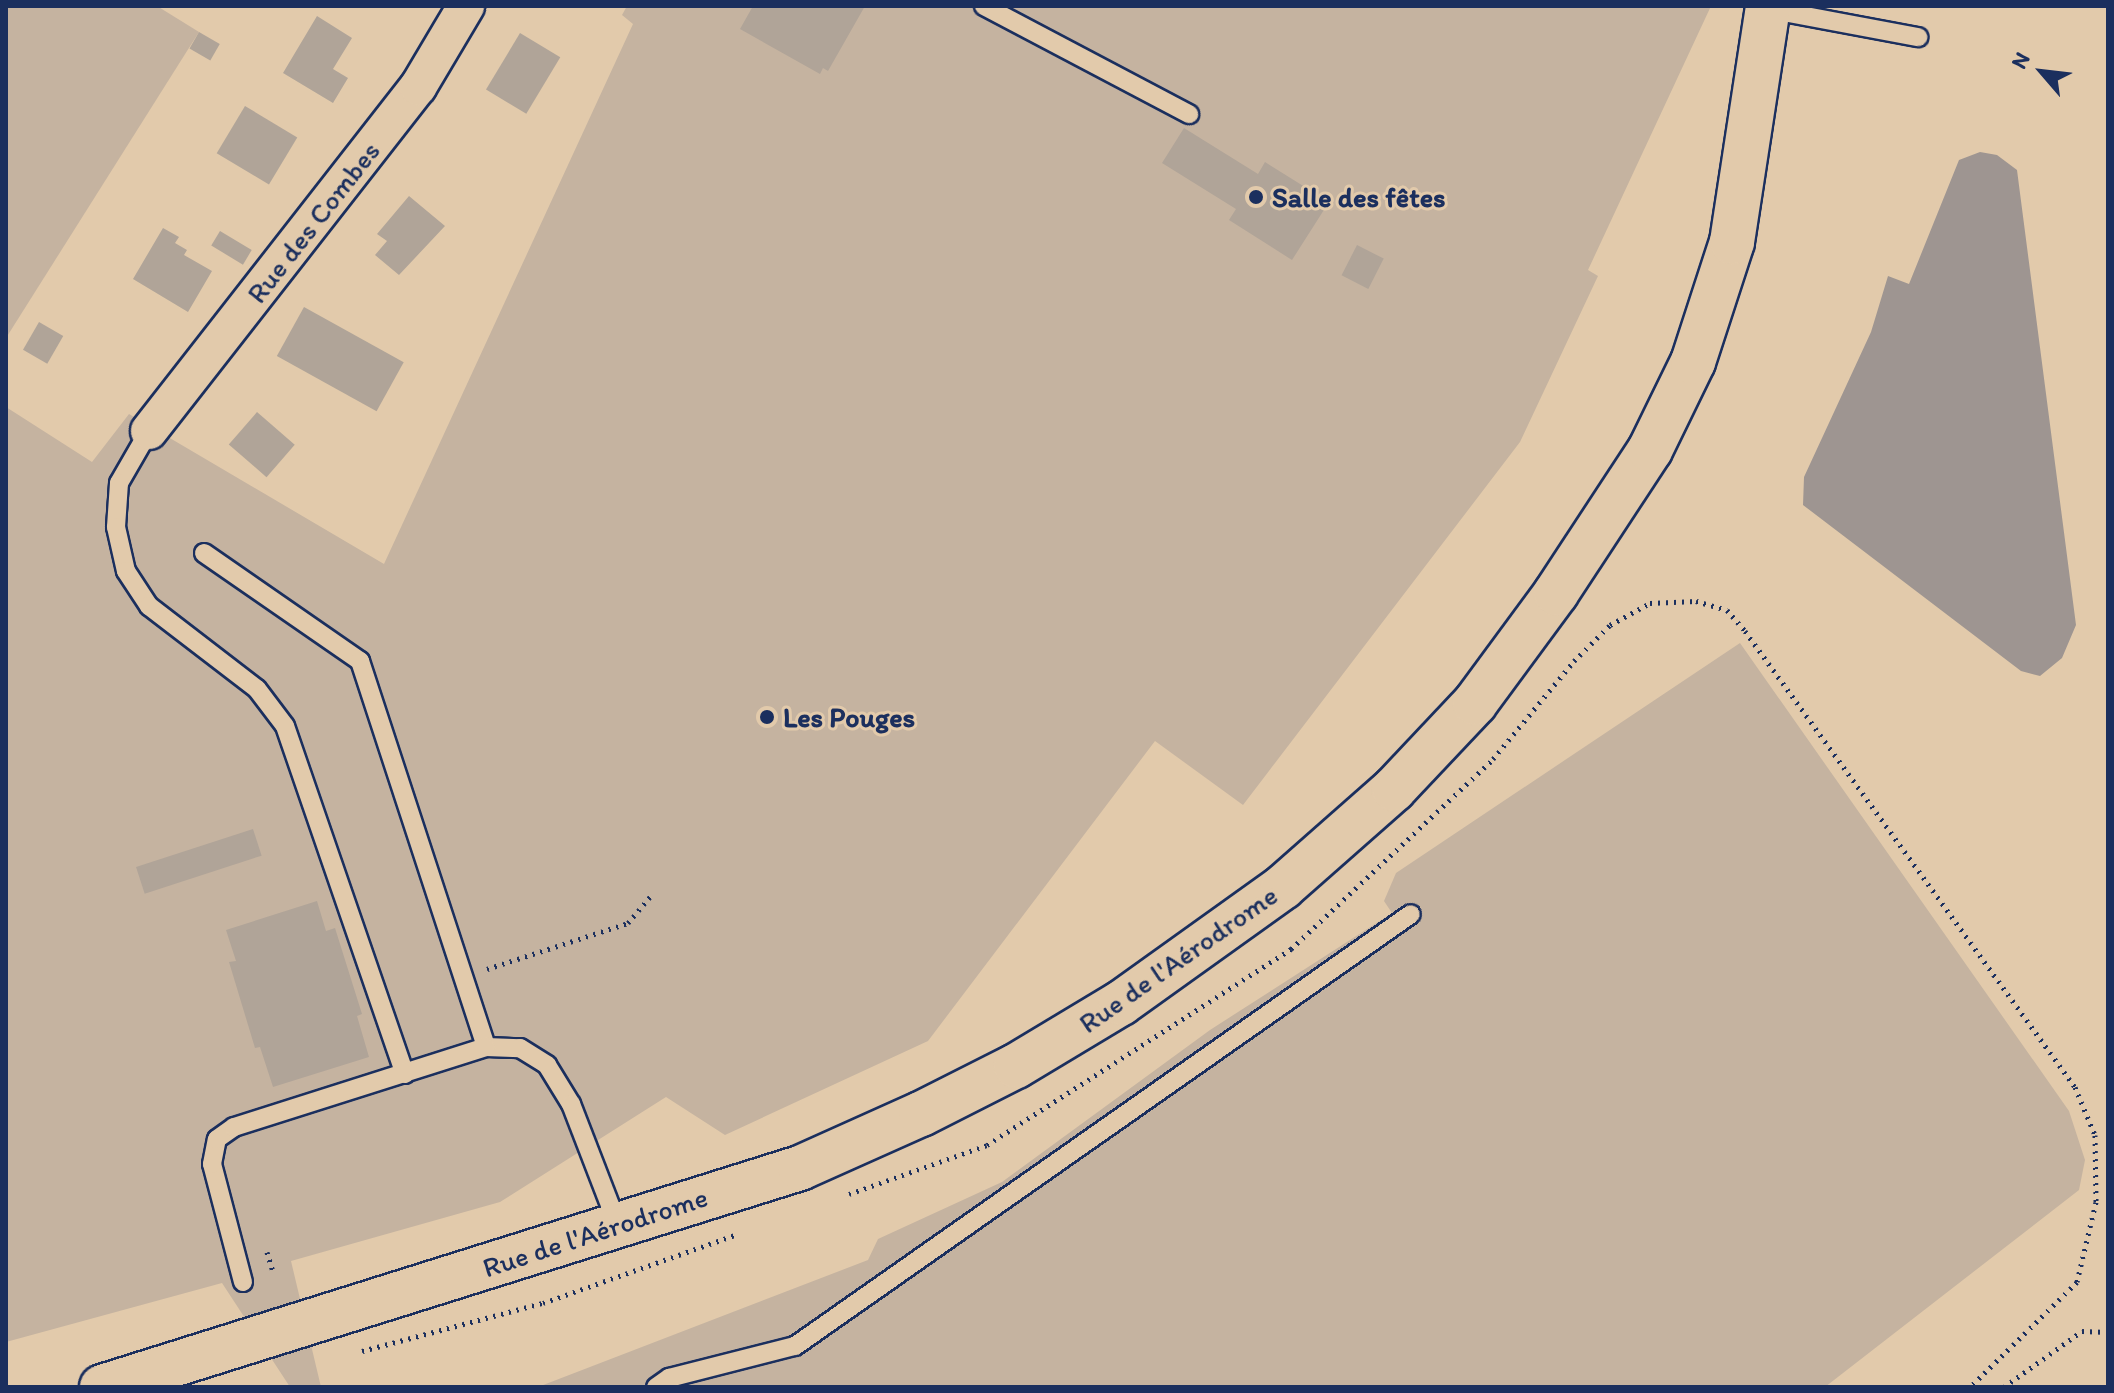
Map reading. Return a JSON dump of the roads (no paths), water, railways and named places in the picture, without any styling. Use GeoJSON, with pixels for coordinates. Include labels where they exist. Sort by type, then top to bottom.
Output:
{"type":"FeatureCollection","features":[{"type":"Feature","properties":{"kind":"street","name":"Rue des Combes"},"geometry":{"type":"LineString","coordinates":[[149,431],[418,87],[466,6]]}},
{"type":"Feature","properties":{"kind":"street","name":"Rue de l'Aérodrome"},"geometry":{"type":"LineString","coordinates":[[102,1387],[800,1168],[921,1114],[1042,1051],[1121,1003],[1283,887],[1394,789],[1475,703],[1556,593],[1650,450],[1693,362],[1732,242],[1768,8]]}},
{"type":"Feature","properties":{"kind":"lane"},"geometry":{"type":"LineString","coordinates":[[984,6],[1189,114]]}},
{"type":"Feature","properties":{"kind":"lane"},"geometry":{"type":"LineString","coordinates":[[1768,8],[1918,37]]}},
{"type":"Feature","properties":{"kind":"lane"},"geometry":{"type":"LineString","coordinates":[[149,431],[119,483],[116,527],[126,571],[149,606],[257,689],[285,726],[405,1074]]}},
{"type":"Feature","properties":{"kind":"lane"},"geometry":{"type":"LineString","coordinates":[[204,553],[360,661],[486,1047]]}},
{"type":"Feature","properties":{"kind":"lane"},"geometry":{"type":"LineString","coordinates":[[656,1387],[669,1378],[795,1346],[1411,914]]}},
{"type":"Feature","properties":{"kind":"lane"},"geometry":{"type":"LineString","coordinates":[[243,1282],[212,1164],[217,1139],[234,1127],[486,1047],[520,1048],[547,1065],[571,1104],[618,1226]]}},
{"type":"Feature","properties":{"kind":"place","name":"Salle des fêtes"},"geometry":{"type":"Point","coordinates":[1256,197]}},
{"type":"Feature","properties":{"kind":"place","name":"Les Pouges"},"geometry":{"type":"Point","coordinates":[767,717]}}]}
